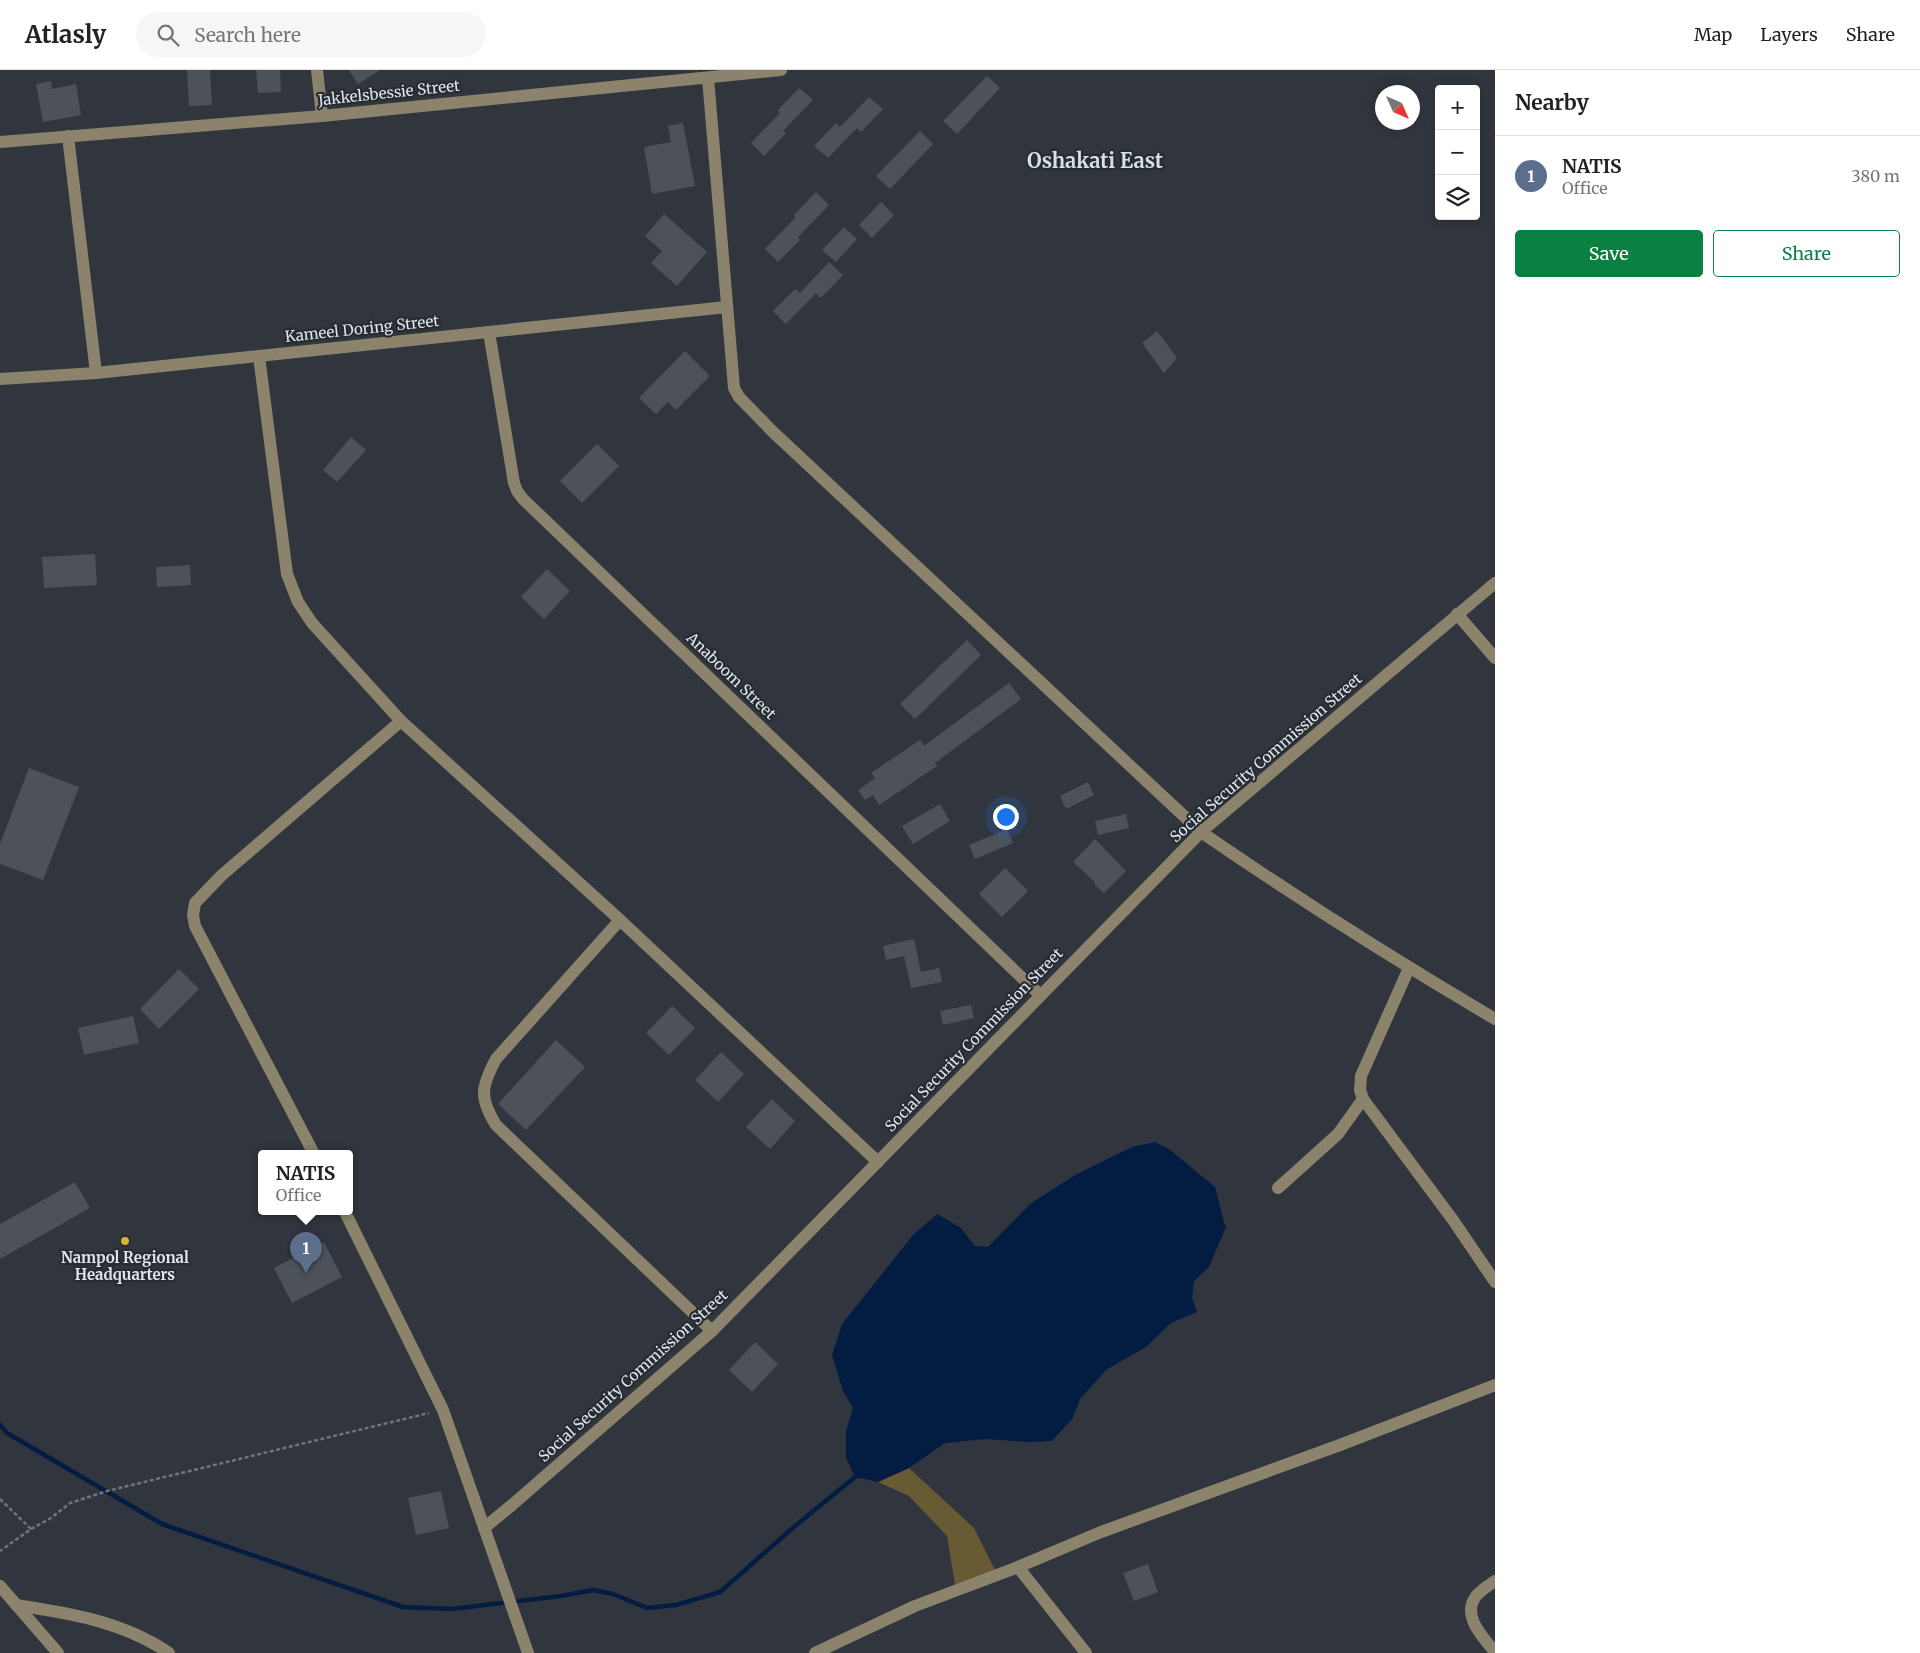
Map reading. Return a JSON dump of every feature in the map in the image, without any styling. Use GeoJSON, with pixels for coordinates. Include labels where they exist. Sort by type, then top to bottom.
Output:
{"type":"FeatureCollection","features":[{"type":"Feature","properties":{"kind":"street"},"geometry":{"type":"LineString","coordinates":[[317,70],[322,116]]}},
{"type":"Feature","properties":{"kind":"street","name":"Jakkelsbessie Street"},"geometry":{"type":"LineString","coordinates":[[0,142],[322,116],[781,70]]}},
{"type":"Feature","properties":{"kind":"street"},"geometry":{"type":"LineString","coordinates":[[708,78],[734,388],[739,397],[772,431],[1201,832],[1247,864],[1409,968],[1495,1019]]}},
{"type":"Feature","properties":{"kind":"street"},"geometry":{"type":"LineString","coordinates":[[68,136],[96,373]]}},
{"type":"Feature","properties":{"kind":"street","name":"Kameel Doring Street"},"geometry":{"type":"LineString","coordinates":[[0,379],[96,373],[727,307]]}},
{"type":"Feature","properties":{"kind":"street","name":"Anaboom Street"},"geometry":{"type":"LineString","coordinates":[[489,332],[514,483],[523,499],[1040,995]]}},
{"type":"Feature","properties":{"kind":"street"},"geometry":{"type":"LineString","coordinates":[[259,356],[287,574],[298,602],[312,623],[401,721],[620,920],[878,1162]]}},
{"type":"Feature","properties":{"kind":"street","name":"Social Security Commission Street"},"geometry":{"type":"LineString","coordinates":[[484,1528],[712,1331],[1201,832],[1495,583]]}},
{"type":"Feature","properties":{"kind":"street"},"geometry":{"type":"LineString","coordinates":[[1457,614],[1495,658]]}},
{"type":"Feature","properties":{"kind":"street"},"geometry":{"type":"LineString","coordinates":[[312,1150],[195,926],[193,915],[195,903],[242,857],[401,721]]}},
{"type":"Feature","properties":{"kind":"street"},"geometry":{"type":"LineString","coordinates":[[620,920],[496,1059],[485,1080],[484,1096],[487,1111],[496,1125],[712,1331]]}},
{"type":"Feature","properties":{"kind":"street"},"geometry":{"type":"LineString","coordinates":[[1409,968],[1361,1076],[1360,1090],[1363,1100],[1453,1220],[1495,1282]]}},
{"type":"Feature","properties":{"kind":"street"},"geometry":{"type":"LineString","coordinates":[[1278,1188],[1338,1134],[1363,1100]]}},
{"type":"Feature","properties":{"kind":"street"},"geometry":{"type":"LineString","coordinates":[[346,1215],[443,1410],[528,1653]]}},
{"type":"Feature","properties":{"kind":"street"},"geometry":{"type":"LineString","coordinates":[[815,1653],[914,1606],[1018,1567],[1101,1532],[1340,1445],[1495,1385]]}},
{"type":"Feature","properties":{"kind":"street"},"geometry":{"type":"LineString","coordinates":[[1018,1567],[1086,1653]]}},
{"type":"Feature","properties":{"kind":"street"},"geometry":{"type":"LineString","coordinates":[[1495,1580],[1476,1596],[1471,1609],[1475,1627],[1495,1652]]}},
{"type":"Feature","properties":{"kind":"street"},"geometry":{"type":"LineString","coordinates":[[0,1586],[58,1653]]}},
{"type":"Feature","properties":{"kind":"street"},"geometry":{"type":"LineString","coordinates":[[16,1605],[90,1618],[145,1638],[169,1653]]}},
{"type":"Feature","properties":{"kind":"path"},"geometry":{"type":"LineString","coordinates":[[0,1551],[31,1529],[51,1518],[70,1503],[107,1491],[443,1410]]}},
{"type":"Feature","properties":{"kind":"path"},"geometry":{"type":"LineString","coordinates":[[0,1499],[31,1529]]}},
{"type":"Feature","properties":{"kind":"shaded area"},"geometry":{"type":"Polygon","coordinates":[[[909,1468],[974,1528],[997,1574],[956,1590],[947,1536],[909,1496],[878,1482],[909,1468]]]}},
{"type":"Feature","properties":{"kind":"water"},"geometry":{"type":"Polygon","coordinates":[[[1155,1142],[1169,1149],[1215,1187],[1226,1227],[1209,1267],[1194,1281],[1192,1298],[1197,1312],[1171,1323],[1146,1347],[1106,1370],[1080,1399],[1073,1418],[1052,1441],[1028,1442],[986,1439],[945,1443],[909,1468],[878,1482],[855,1477],[846,1458],[846,1431],[853,1408],[843,1391],[832,1355],[842,1324],[913,1235],[937,1214],[961,1228],[975,1246],[988,1247],[1030,1204],[1075,1175],[1132,1147],[1155,1142]]]}},
{"type":"Feature","properties":{"kind":"building"},"geometry":{"type":"Polygon","coordinates":[[[187,70],[210,70],[212,105],[189,106],[187,70]]]}},
{"type":"Feature","properties":{"kind":"building"},"geometry":{"type":"Polygon","coordinates":[[[256,70],[280,70],[281,92],[258,93],[256,70]]]}},
{"type":"Feature","properties":{"kind":"building"},"geometry":{"type":"Polygon","coordinates":[[[349,70],[380,70],[358,84],[349,70]]]}},
{"type":"Feature","properties":{"kind":"building"},"geometry":{"type":"Polygon","coordinates":[[[987,76],[1000,88],[957,134],[943,121],[987,76]]]}},
{"type":"Feature","properties":{"kind":"building"},"geometry":{"type":"Polygon","coordinates":[[[51,81],[52,89],[76,84],[81,115],[43,122],[36,84],[51,81]]]}},
{"type":"Feature","properties":{"kind":"building"},"geometry":{"type":"Polygon","coordinates":[[[799,88],[813,100],[783,131],[786,133],[764,156],[751,143],[780,113],[778,110],[799,88]]]}},
{"type":"Feature","properties":{"kind":"building"},"geometry":{"type":"Polygon","coordinates":[[[869,97],[883,109],[861,132],[857,128],[828,158],[814,146],[836,123],[840,127],[869,97]]]}},
{"type":"Feature","properties":{"kind":"building"},"geometry":{"type":"Polygon","coordinates":[[[683,123],[695,186],[652,194],[644,147],[671,142],[668,126],[683,123]]]}},
{"type":"Feature","properties":{"kind":"building"},"geometry":{"type":"Polygon","coordinates":[[[920,131],[933,144],[890,189],[876,176],[920,131]]]}},
{"type":"Feature","properties":{"kind":"building"},"geometry":{"type":"Polygon","coordinates":[[[816,192],[829,205],[798,237],[800,240],[778,262],[765,249],[796,217],[794,215],[816,192]]]}},
{"type":"Feature","properties":{"kind":"building"},"geometry":{"type":"Polygon","coordinates":[[[881,202],[894,215],[872,238],[859,225],[881,202]]]}},
{"type":"Feature","properties":{"kind":"building"},"geometry":{"type":"Polygon","coordinates":[[[664,214],[707,252],[677,286],[651,263],[662,251],[645,236],[664,214]]]}},
{"type":"Feature","properties":{"kind":"building"},"geometry":{"type":"Polygon","coordinates":[[[844,227],[857,239],[836,262],[822,250],[844,227]]]}},
{"type":"Feature","properties":{"kind":"building"},"geometry":{"type":"Polygon","coordinates":[[[829,262],[843,275],[821,298],[816,293],[786,324],[773,311],[795,289],[800,293],[829,262]]]}},
{"type":"Feature","properties":{"kind":"building"},"geometry":{"type":"Polygon","coordinates":[[[1157,331],[1177,358],[1164,373],[1142,343],[1157,331]]]}},
{"type":"Feature","properties":{"kind":"building"},"geometry":{"type":"Polygon","coordinates":[[[685,351],[710,376],[676,410],[668,402],[656,414],[639,398],[685,351]]]}},
{"type":"Feature","properties":{"kind":"building"},"geometry":{"type":"Polygon","coordinates":[[[351,437],[366,450],[337,482],[323,470],[351,437]]]}},
{"type":"Feature","properties":{"kind":"building"},"geometry":{"type":"Polygon","coordinates":[[[597,444],[619,466],[582,503],[560,481],[597,444]]]}},
{"type":"Feature","properties":{"kind":"building"},"geometry":{"type":"Polygon","coordinates":[[[95,554],[97,585],[44,588],[42,557],[95,554]]]}},
{"type":"Feature","properties":{"kind":"building"},"geometry":{"type":"Polygon","coordinates":[[[190,565],[191,585],[157,587],[156,567],[190,565]]]}},
{"type":"Feature","properties":{"kind":"building"},"geometry":{"type":"Polygon","coordinates":[[[547,569],[570,591],[544,619],[521,597],[547,569]]]}},
{"type":"Feature","properties":{"kind":"building"},"geometry":{"type":"Polygon","coordinates":[[[967,640],[981,655],[915,719],[900,704],[967,640]]]}},
{"type":"Feature","properties":{"kind":"building"},"geometry":{"type":"Polygon","coordinates":[[[1009,683],[1021,699],[935,763],[937,766],[879,805],[873,795],[865,800],[858,790],[875,778],[871,773],[920,740],[924,746],[1009,683]]]}},
{"type":"Feature","properties":{"kind":"building"},"geometry":{"type":"Polygon","coordinates":[[[29,768],[79,787],[43,880],[0,864],[0,844],[29,768]]]}},
{"type":"Feature","properties":{"kind":"building"},"geometry":{"type":"Polygon","coordinates":[[[1088,782],[1094,795],[1066,809],[1060,796],[1088,782]]]}},
{"type":"Feature","properties":{"kind":"building"},"geometry":{"type":"Polygon","coordinates":[[[940,804],[950,821],[913,844],[902,826],[940,804]]]}},
{"type":"Feature","properties":{"kind":"building"},"geometry":{"type":"Polygon","coordinates":[[[1126,814],[1129,828],[1098,835],[1095,821],[1126,814]]]}},
{"type":"Feature","properties":{"kind":"building"},"geometry":{"type":"Polygon","coordinates":[[[1007,829],[1013,843],[975,859],[969,845],[1007,829]]]}},
{"type":"Feature","properties":{"kind":"building"},"geometry":{"type":"Polygon","coordinates":[[[1095,839],[1126,871],[1104,893],[1073,862],[1095,839]]]}},
{"type":"Feature","properties":{"kind":"building"},"geometry":{"type":"Polygon","coordinates":[[[1005,868],[1028,891],[1002,917],[979,894],[1005,868]]]}},
{"type":"Feature","properties":{"kind":"building"},"geometry":{"type":"Polygon","coordinates":[[[914,939],[921,972],[939,968],[942,982],[911,988],[904,956],[886,960],[883,946],[914,939]]]}},
{"type":"Feature","properties":{"kind":"building"},"geometry":{"type":"Polygon","coordinates":[[[179,969],[199,989],[159,1029],[140,1009],[179,969]]]}},
{"type":"Feature","properties":{"kind":"building"},"geometry":{"type":"Polygon","coordinates":[[[971,1005],[974,1018],[943,1025],[940,1011],[971,1005]]]}},
{"type":"Feature","properties":{"kind":"building"},"geometry":{"type":"Polygon","coordinates":[[[672,1006],[695,1028],[669,1055],[646,1033],[672,1006]]]}},
{"type":"Feature","properties":{"kind":"building"},"geometry":{"type":"Polygon","coordinates":[[[133,1016],[139,1043],[84,1055],[78,1028],[133,1016]]]}},
{"type":"Feature","properties":{"kind":"building"},"geometry":{"type":"Polygon","coordinates":[[[556,1040],[585,1067],[526,1130],[498,1104],[556,1040]]]}},
{"type":"Feature","properties":{"kind":"building"},"geometry":{"type":"Polygon","coordinates":[[[721,1052],[744,1074],[718,1102],[695,1080],[721,1052]]]}},
{"type":"Feature","properties":{"kind":"building"},"geometry":{"type":"Polygon","coordinates":[[[772,1099],[795,1121],[770,1149],[746,1127],[772,1099]]]}},
{"type":"Feature","properties":{"kind":"building"},"geometry":{"type":"Polygon","coordinates":[[[75,1182],[90,1208],[0,1259],[0,1224],[75,1182]]]}},
{"type":"Feature","properties":{"kind":"building"},"geometry":{"type":"Polygon","coordinates":[[[324,1242],[342,1277],[292,1303],[274,1268],[324,1242]]]}},
{"type":"Feature","properties":{"kind":"building"},"geometry":{"type":"Polygon","coordinates":[[[755,1342],[778,1364],[752,1392],[729,1370],[755,1342]]]}},
{"type":"Feature","properties":{"kind":"building"},"geometry":{"type":"Polygon","coordinates":[[[441,1491],[449,1528],[416,1535],[408,1498],[441,1491]]]}},
{"type":"Feature","properties":{"kind":"building"},"geometry":{"type":"Polygon","coordinates":[[[1148,1564],[1158,1592],[1134,1601],[1123,1573],[1148,1564]]]}},
{"type":"Feature","properties":{"kind":"waterway"},"geometry":{"type":"LineString","coordinates":[[0,1425],[7,1433],[162,1524],[403,1607],[451,1609],[561,1596],[593,1590],[613,1594],[647,1608],[676,1605],[720,1592],[795,1526],[855,1477]]}},
{"type":"Feature","properties":{"kind":"place","name":"Nampol Regional Headquarters"},"geometry":{"type":"Point","coordinates":[125,1241]}},
{"type":"Feature","properties":{"kind":"place","name":"NATIS"},"geometry":{"type":"Point","coordinates":[306,1273]}},
{"type":"Feature","properties":{"kind":"district","name":"Oshakati East"},"geometry":{"type":"Point","coordinates":[1095,161]}}]}
